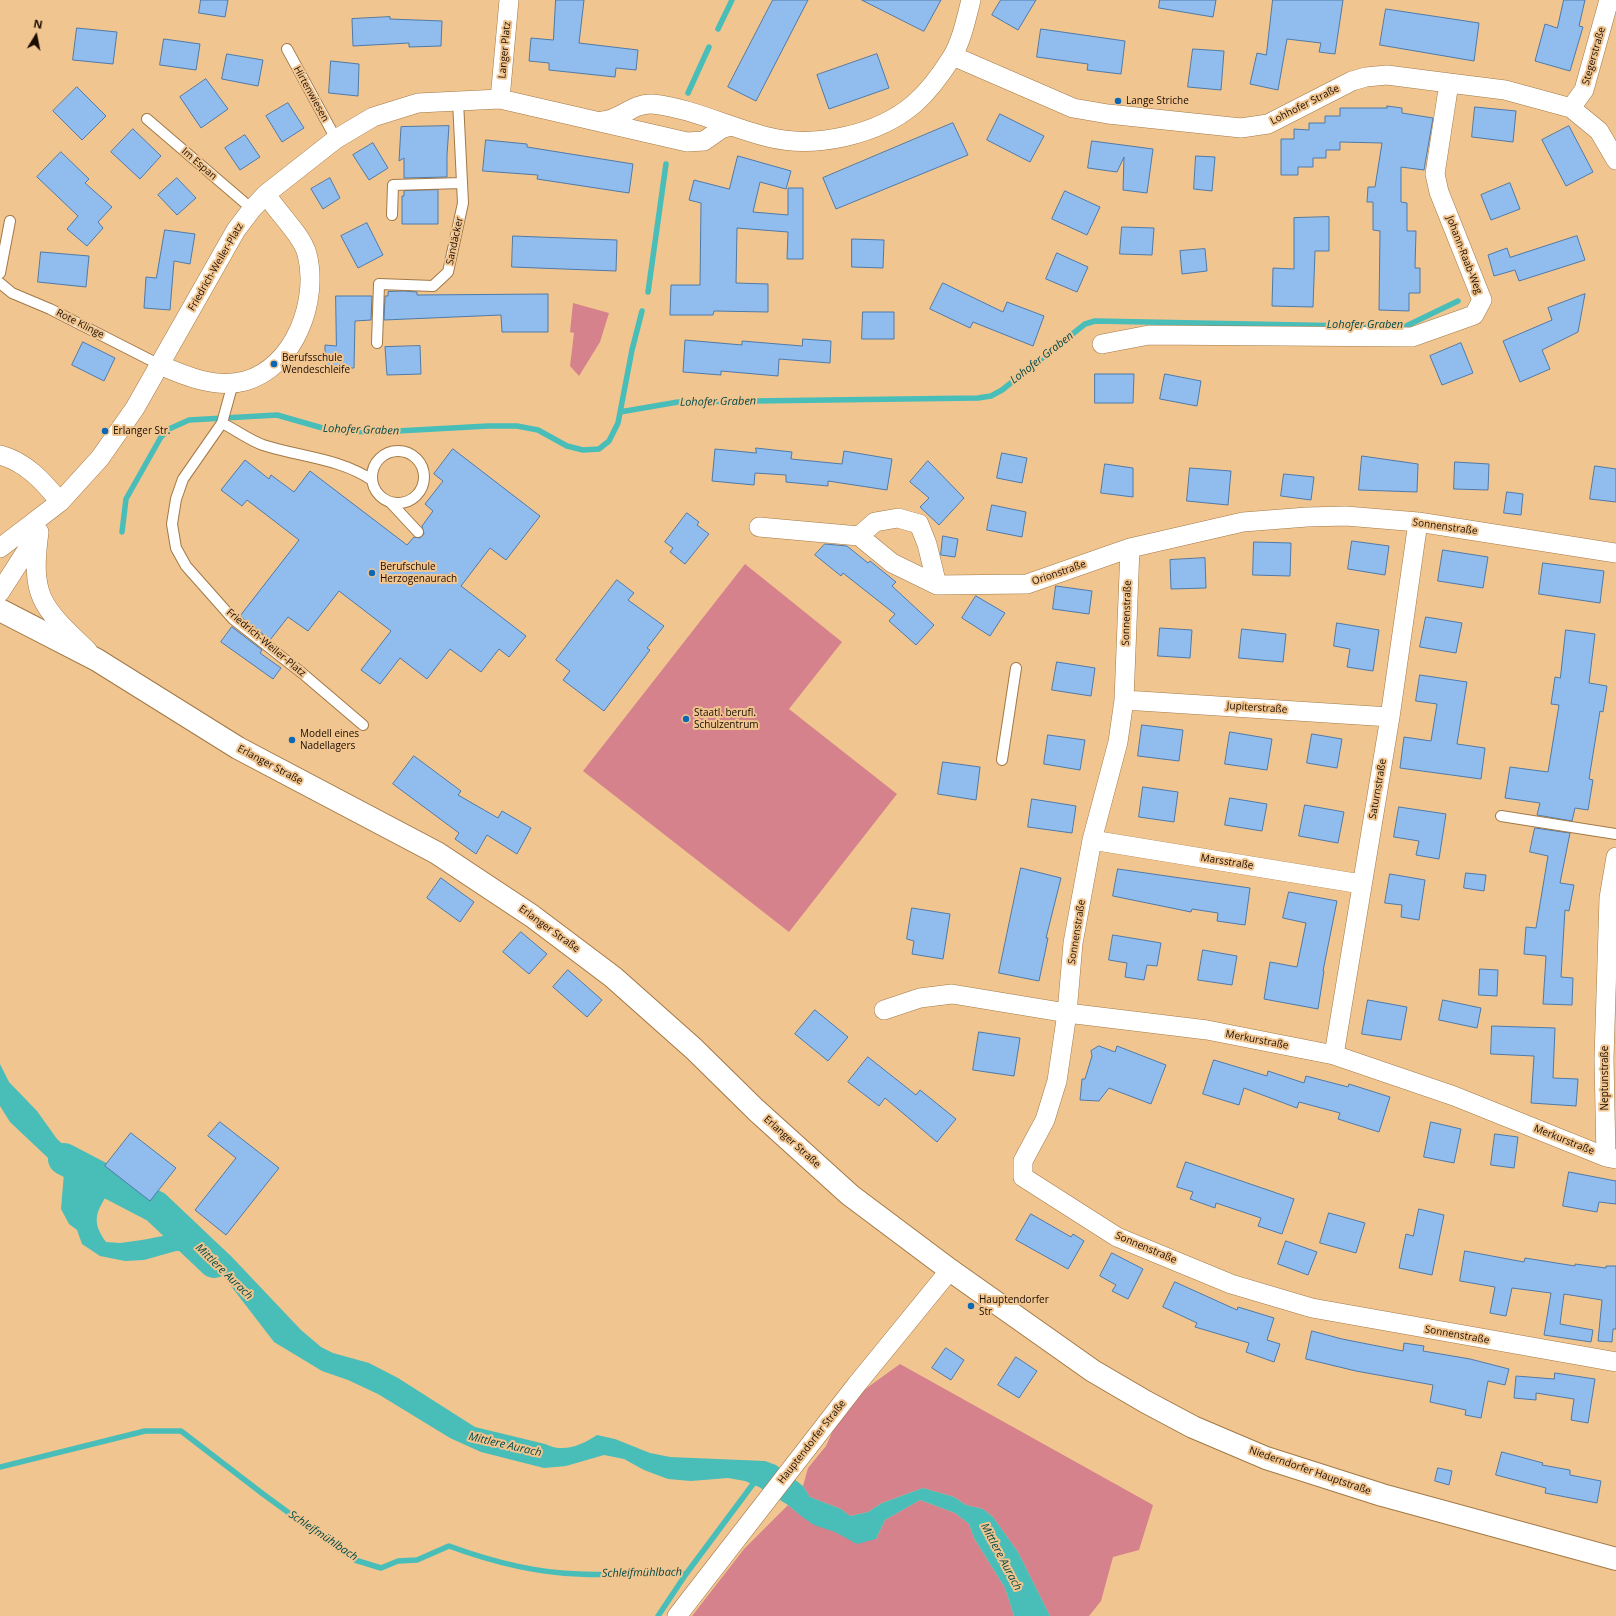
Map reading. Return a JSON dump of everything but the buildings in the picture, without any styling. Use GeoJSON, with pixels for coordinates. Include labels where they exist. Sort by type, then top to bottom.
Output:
{"type":"FeatureCollection","features":[{"type":"Feature","properties":{"kind":"street","name":"Langer Platz"},"geometry":{"type":"LineString","coordinates":[[500,99],[509,0]]}},
{"type":"Feature","properties":{"kind":"street"},"geometry":{"type":"LineString","coordinates":[[602,121],[614,119],[638,106],[652,104],[688,112],[770,138],[812,143],[852,135],[884,122],[914,104],[940,74],[953,56],[964,30],[971,0]]}},
{"type":"Feature","properties":{"kind":"street","name":"Stegerstraße"},"geometry":{"type":"LineString","coordinates":[[1571,108],[1584,90],[1610,0]]}},
{"type":"Feature","properties":{"kind":"street","name":"Lohhofer Straße"},"geometry":{"type":"LineString","coordinates":[[953,56],[1073,108],[1108,114],[1241,128],[1268,124],[1352,81],[1366,77],[1387,75],[1505,90],[1571,108],[1599,131],[1616,160]]}},
{"type":"Feature","properties":{"kind":"street","name":"Johann-Raab-Weg"},"geometry":{"type":"LineString","coordinates":[[1102,344],[1150,336],[1412,337],[1474,315],[1482,300],[1439,192],[1435,174],[1449,83]]}},
{"type":"Feature","properties":{"kind":"street","name":"Friedrich-Weiler-Platz"},"geometry":{"type":"LineString","coordinates":[[60,502],[100,458],[135,408],[236,230],[252,209],[266,194],[336,139],[373,117],[418,103],[500,99],[602,121],[678,141],[696,143],[704,141],[721,129],[730,126]]}},
{"type":"Feature","properties":{"kind":"street"},"geometry":{"type":"LineString","coordinates":[[160,365],[199,379],[233,383],[245,381],[256,376],[282,357],[296,335],[309,293],[310,280],[306,252],[301,241],[278,213],[266,194]]}},
{"type":"Feature","properties":{"kind":"street"},"geometry":{"type":"LineString","coordinates":[[0,455],[14,459],[37,475],[60,502],[0,548]]}},
{"type":"Feature","properties":{"kind":"street","name":"Erlanger Straße"},"geometry":{"type":"LineString","coordinates":[[0,592],[60,502]]}},
{"type":"Feature","properties":{"kind":"street","name":"Sonnenstraße"},"geometry":{"type":"LineString","coordinates":[[1616,553],[1418,522],[1346,516],[1244,522],[1130,548],[1124,700],[1118,742],[1092,840],[1073,943],[1067,1013],[1057,1081],[1045,1120],[1023,1161],[1023,1177],[1117,1237],[1231,1284],[1312,1308],[1616,1362]]}},
{"type":"Feature","properties":{"kind":"street"},"geometry":{"type":"LineString","coordinates":[[759,527],[859,536],[875,522],[898,518],[918,524],[927,544],[937,585]]}},
{"type":"Feature","properties":{"kind":"street","name":"Saturnstraße"},"geometry":{"type":"LineString","coordinates":[[1334,1055],[1361,884],[1390,717],[1418,522]]}},
{"type":"Feature","properties":{"kind":"street","name":"Erlanger Straße"},"geometry":{"type":"LineString","coordinates":[[39,532],[35,559],[36,576],[42,599],[48,610],[60,624],[97,660]]}},
{"type":"Feature","properties":{"kind":"street","name":"Orionstraße"},"geometry":{"type":"LineString","coordinates":[[859,536],[892,563],[937,585],[1027,584],[1130,548]]}},
{"type":"Feature","properties":{"kind":"street","name":"Erlanger Straße"},"geometry":{"type":"LineString","coordinates":[[0,610],[97,660],[238,748],[437,853],[532,916],[613,977],[694,1049],[756,1110],[850,1194],[950,1270]]}},
{"type":"Feature","properties":{"kind":"street","name":"Jupiterstraße"},"geometry":{"type":"LineString","coordinates":[[1124,700],[1390,717]]}},
{"type":"Feature","properties":{"kind":"street","name":"Marsstraße"},"geometry":{"type":"LineString","coordinates":[[1092,840],[1361,884]]}},
{"type":"Feature","properties":{"kind":"street","name":"Neptunstraße"},"geometry":{"type":"LineString","coordinates":[[1611,1158],[1604,1059],[1611,999],[1609,898],[1616,857]]}},
{"type":"Feature","properties":{"kind":"street","name":"Merkurstraße"},"geometry":{"type":"LineString","coordinates":[[884,1010],[920,998],[952,994],[1067,1013],[1207,1030],[1334,1055],[1454,1096],[1611,1158]]}},
{"type":"Feature","properties":{"kind":"street","name":"Hauptendorfer Straße"},"geometry":{"type":"LineString","coordinates":[[676,1616],[796,1462],[950,1270]]}},
{"type":"Feature","properties":{"kind":"street","name":"Niederndorfer Hauptstraße"},"geometry":{"type":"LineString","coordinates":[[950,1270],[1093,1371],[1193,1427],[1266,1458],[1382,1495],[1616,1559]]}},
{"type":"Feature","properties":{"kind":"lane","name":"Hirtenwiesen"},"geometry":{"type":"LineString","coordinates":[[287,49],[336,139]]}},
{"type":"Feature","properties":{"kind":"lane","name":"Sandäcker"},"geometry":{"type":"LineString","coordinates":[[377,343],[380,284],[433,286],[448,272],[463,203],[458,101]]}},
{"type":"Feature","properties":{"kind":"lane","name":"Im Espan"},"geometry":{"type":"LineString","coordinates":[[147,119],[252,209]]}},
{"type":"Feature","properties":{"kind":"lane"},"geometry":{"type":"LineString","coordinates":[[392,215],[393,185],[462,183]]}},
{"type":"Feature","properties":{"kind":"lane"},"geometry":{"type":"LineString","coordinates":[[0,273],[10,221]]}},
{"type":"Feature","properties":{"kind":"lane","name":"Rote Klinge"},"geometry":{"type":"LineString","coordinates":[[0,283],[12,293],[50,309],[160,365]]}},
{"type":"Feature","properties":{"kind":"lane","name":"Friedrich-Weiler-Platz"},"geometry":{"type":"LineString","coordinates":[[233,383],[222,423],[183,479],[176,499],[172,524],[176,548],[186,566],[233,618],[363,724]]}},
{"type":"Feature","properties":{"kind":"lane"},"geometry":{"type":"LineString","coordinates":[[222,423],[262,445],[322,458],[362,474],[372,480]]}},
{"type":"Feature","properties":{"kind":"lane"},"geometry":{"type":"LineString","coordinates":[[391,503],[402,504],[410,501],[418,495],[423,487],[424,471],[420,462],[414,456],[405,452],[390,451],[378,459],[373,467],[372,480],[376,493],[391,503],[418,532]]}},
{"type":"Feature","properties":{"kind":"lane"},"geometry":{"type":"LineString","coordinates":[[1002,760],[1016,668]]}},
{"type":"Feature","properties":{"kind":"lane"},"geometry":{"type":"LineString","coordinates":[[1501,816],[1616,834]]}},
{"type":"Feature","properties":{"kind":"shaded area"},"geometry":{"type":"Polygon","coordinates":[[[573,303],[609,313],[600,342],[579,376],[570,366],[574,333],[570,332],[573,303]]]}},
{"type":"Feature","properties":{"kind":"shaded area"},"geometry":{"type":"Polygon","coordinates":[[[745,564],[842,642],[789,709],[897,794],[789,932],[583,771],[745,564]]]}},
{"type":"Feature","properties":{"kind":"shaded area"},"geometry":{"type":"Polygon","coordinates":[[[900,1364],[1153,1505],[1139,1550],[1113,1557],[1101,1601],[1089,1616],[1050,1616],[1018,1552],[993,1517],[983,1509],[966,1505],[954,1497],[923,1488],[882,1503],[868,1512],[850,1516],[841,1509],[810,1497],[803,1486],[808,1468],[826,1446],[834,1428],[864,1390],[900,1364]]]}},
{"type":"Feature","properties":{"kind":"shaded area"},"geometry":{"type":"Polygon","coordinates":[[[920,1500],[955,1513],[969,1524],[974,1538],[1005,1588],[1014,1616],[692,1616],[744,1549],[788,1505],[808,1520],[829,1529],[851,1535],[876,1539],[885,1520],[920,1500]]]}},
{"type":"Feature","properties":{"kind":"water"},"geometry":{"type":"Polygon","coordinates":[[[0,1064],[9,1082],[37,1111],[57,1139],[80,1160],[96,1169],[110,1190],[97,1216],[98,1228],[106,1242],[120,1243],[142,1240],[194,1230],[211,1240],[230,1255],[301,1330],[321,1347],[333,1353],[369,1363],[398,1378],[475,1427],[559,1448],[578,1445],[597,1435],[615,1439],[650,1453],[670,1457],[765,1461],[776,1465],[803,1486],[810,1497],[841,1509],[850,1516],[868,1512],[882,1503],[923,1488],[954,1497],[966,1505],[983,1509],[993,1517],[1018,1552],[1050,1616],[1014,1616],[1005,1588],[974,1538],[969,1524],[955,1513],[920,1500],[885,1520],[876,1539],[857,1544],[835,1532],[814,1525],[788,1505],[759,1487],[745,1481],[728,1478],[691,1481],[668,1479],[644,1470],[624,1459],[604,1455],[566,1466],[544,1468],[481,1452],[450,1438],[378,1394],[348,1380],[322,1371],[274,1342],[224,1277],[202,1255],[190,1251],[176,1251],[144,1260],[125,1261],[100,1256],[82,1244],[77,1230],[69,1224],[61,1209],[64,1173],[10,1122],[0,1106],[0,1064]]]}},
{"type":"Feature","properties":{"kind":"waterway","name":"Lohofer Graben"},"geometry":{"type":"LineString","coordinates":[[718,29],[732,0]]}},
{"type":"Feature","properties":{"kind":"waterway","name":"Lohofer Graben"},"geometry":{"type":"LineString","coordinates":[[688,93],[709,47]]}},
{"type":"Feature","properties":{"kind":"waterway","name":"Lohofer Graben"},"geometry":{"type":"LineString","coordinates":[[648,292],[666,164]]}},
{"type":"Feature","properties":{"kind":"waterway","name":"Lohofer Graben"},"geometry":{"type":"LineString","coordinates":[[620,412],[678,402],[978,398],[991,396],[1002,390],[1085,324],[1095,321],[1404,327],[1458,301]]}},
{"type":"Feature","properties":{"kind":"waterway","name":"Lohofer Graben"},"geometry":{"type":"LineString","coordinates":[[122,532],[126,499],[161,437],[169,429],[189,420],[277,415],[333,431],[379,432],[488,426],[517,426],[538,430],[567,446],[583,450],[599,449],[609,441],[618,423],[632,350],[642,311]]}},
{"type":"Feature","properties":{"kind":"waterway","name":"Mittlere Aurach"},"geometry":{"type":"LineString","coordinates":[[64,1159],[156,1207],[214,1262]]}},
{"type":"Feature","properties":{"kind":"waterway","name":"Schleifmühlbach"},"geometry":{"type":"LineString","coordinates":[[0,1467],[145,1431],[181,1431],[263,1494],[355,1560],[381,1568],[398,1561],[417,1560],[449,1546],[480,1557],[529,1569],[562,1573],[592,1574],[686,1574],[756,1480]]}},
{"type":"Feature","properties":{"kind":"waterway"},"geometry":{"type":"LineString","coordinates":[[658,1616],[686,1574]]}},
{"type":"Feature","properties":{"kind":"place","name":"Lange Striche"},"geometry":{"type":"Point","coordinates":[1118,101]}},
{"type":"Feature","properties":{"kind":"place","name":"Berufsschule Wendeschleife"},"geometry":{"type":"Point","coordinates":[274,364]}},
{"type":"Feature","properties":{"kind":"place","name":"Erlanger Str."},"geometry":{"type":"Point","coordinates":[105,431]}},
{"type":"Feature","properties":{"kind":"place","name":"Berufschule Herzogenaurach"},"geometry":{"type":"Point","coordinates":[372,573]}},
{"type":"Feature","properties":{"kind":"place","name":"Staatl. berufl. Schulzentrum"},"geometry":{"type":"Point","coordinates":[686,719]}},
{"type":"Feature","properties":{"kind":"place","name":"Modell eines Nadellagers"},"geometry":{"type":"Point","coordinates":[292,740]}},
{"type":"Feature","properties":{"kind":"place","name":"Hauptendorfer Str"},"geometry":{"type":"Point","coordinates":[971,1306]}}]}
